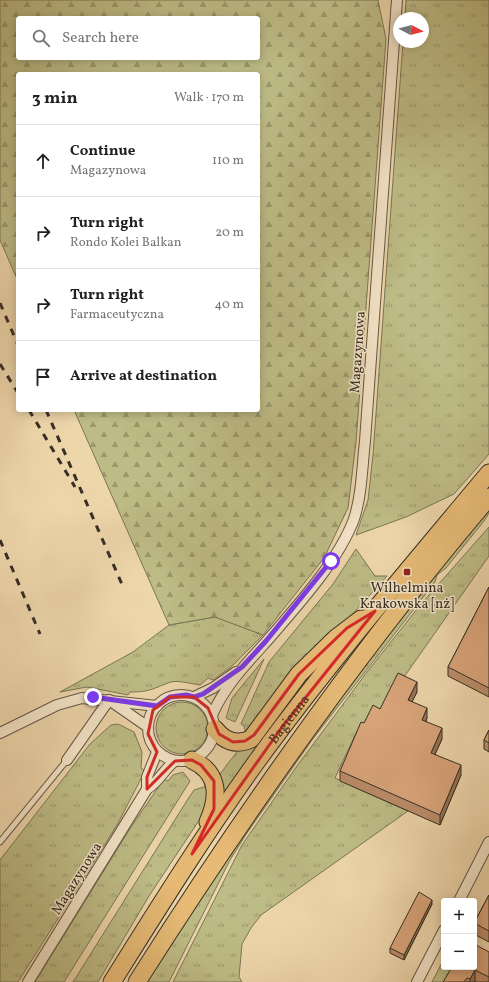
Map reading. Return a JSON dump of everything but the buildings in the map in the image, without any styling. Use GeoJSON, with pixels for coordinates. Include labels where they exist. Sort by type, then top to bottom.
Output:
{"type":"FeatureCollection","features":[{"type":"Feature","properties":{"kind":"main road","name":"Bagienna"},"geometry":{"type":"LineString","coordinates":[[112,982],[192,854],[278,733],[375,611],[489,473]]}},
{"type":"Feature","properties":{"kind":"main road","name":"Bagienna"},"geometry":{"type":"LineString","coordinates":[[137,982],[230,838],[293,747],[350,671],[489,497]]}},
{"type":"Feature","properties":{"kind":"main road"},"geometry":{"type":"LineString","coordinates":[[214,722],[223,738],[233,742],[250,739],[299,674],[348,628],[375,611]]}},
{"type":"Feature","properties":{"kind":"main road"},"geometry":{"type":"LineString","coordinates":[[184,761],[201,765],[210,773],[214,781],[214,809],[192,854]]}},
{"type":"Feature","properties":{"kind":"street","name":"Magazynowa"},"geometry":{"type":"LineString","coordinates":[[214,722],[227,687],[242,667],[322,573],[343,541],[358,506],[365,441],[397,0]]}},
{"type":"Feature","properties":{"kind":"street","name":"Magazynowa"},"geometry":{"type":"LineString","coordinates":[[194,697],[213,688],[242,667]]}},
{"type":"Feature","properties":{"kind":"street"},"geometry":{"type":"LineString","coordinates":[[178,695],[194,697],[208,708],[214,722],[212,741],[206,752],[184,761],[168,759],[157,752],[150,740],[148,727],[150,716],[157,706],[167,698],[178,695]]}},
{"type":"Feature","properties":{"kind":"street"},"geometry":{"type":"LineString","coordinates":[[0,733],[30,717],[73,699],[93,697],[157,706]]}},
{"type":"Feature","properties":{"kind":"street"},"geometry":{"type":"LineString","coordinates":[[109,700],[148,727]]}},
{"type":"Feature","properties":{"kind":"street"},"geometry":{"type":"LineString","coordinates":[[67,760],[109,700]]}},
{"type":"Feature","properties":{"kind":"street","name":"Magazynowa"},"geometry":{"type":"LineString","coordinates":[[147,789],[147,777],[157,752]]}},
{"type":"Feature","properties":{"kind":"street","name":"Magazynowa"},"geometry":{"type":"LineString","coordinates":[[28,982],[147,789],[155,784],[166,769],[184,761]]}},
{"type":"Feature","properties":{"kind":"street"},"geometry":{"type":"LineString","coordinates":[[461,898],[489,842]]}},
{"type":"Feature","properties":{"kind":"street"},"geometry":{"type":"LineString","coordinates":[[417,982],[442,934]]}},
{"type":"Feature","properties":{"kind":"lane"},"geometry":{"type":"LineString","coordinates":[[0,842],[67,760]]}},
{"type":"Feature","properties":{"kind":"highlighted area"},"geometry":{"type":"Polygon","coordinates":[[[375,611],[282,727],[192,854],[214,809],[214,781],[201,765],[192,760],[175,761],[147,789],[147,777],[157,752],[148,734],[153,710],[170,697],[194,697],[208,708],[219,734],[233,742],[245,741],[254,735],[299,674],[347,628],[375,611]]]}},
{"type":"Feature","properties":{"kind":"green space"},"geometry":{"type":"Polygon","coordinates":[[[0,0],[378,0],[386,39],[356,442],[348,508],[324,558],[263,635],[215,617],[169,625],[75,412],[260,412],[260,72],[16,72],[16,276],[0,240],[0,0]]]}},
{"type":"Feature","properties":{"kind":"green space"},"geometry":{"type":"Polygon","coordinates":[[[406,0],[489,0],[489,454],[454,494],[406,517],[356,535],[368,500],[373,455],[403,48],[429,48],[429,12],[405,12],[406,0]]]}},
{"type":"Feature","properties":{"kind":"green space"},"geometry":{"type":"Polygon","coordinates":[[[489,507],[489,513],[484,521],[446,568],[437,575],[435,582],[312,740],[247,833],[230,860],[169,982],[146,982],[246,826],[370,657],[489,507]]]}},
{"type":"Feature","properties":{"kind":"green space"},"geometry":{"type":"Polygon","coordinates":[[[489,527],[489,556],[364,734],[357,731],[335,778],[408,811],[261,915],[251,928],[242,944],[239,977],[242,982],[173,982],[242,845],[297,766],[367,672],[421,604],[489,527]]]}},
{"type":"Feature","properties":{"kind":"green space"},"geometry":{"type":"Polygon","coordinates":[[[356,549],[375,576],[387,576],[244,735],[244,726],[241,724],[269,662],[333,584],[356,549]]]}},
{"type":"Feature","properties":{"kind":"green space"},"geometry":{"type":"Polygon","coordinates":[[[215,617],[263,635],[231,667],[213,680],[208,678],[200,685],[171,682],[148,690],[130,692],[128,695],[87,687],[60,692],[133,652],[169,625],[215,617]]]}},
{"type":"Feature","properties":{"kind":"green space"},"geometry":{"type":"Polygon","coordinates":[[[264,659],[235,722],[226,718],[232,698],[264,659]]]}},
{"type":"Feature","properties":{"kind":"green space"},"geometry":{"type":"Polygon","coordinates":[[[325,659],[223,796],[218,777],[242,745],[269,715],[325,659]]]}},
{"type":"Feature","properties":{"kind":"green space"},"geometry":{"type":"Polygon","coordinates":[[[182,702],[192,704],[200,710],[206,718],[208,728],[206,738],[200,746],[192,752],[182,754],[172,752],[164,746],[158,738],[156,728],[158,718],[164,710],[172,704],[182,702]]]}},
{"type":"Feature","properties":{"kind":"green space"},"geometry":{"type":"Polygon","coordinates":[[[118,724],[134,732],[142,752],[141,768],[145,771],[117,825],[18,982],[0,982],[0,860],[90,744],[111,725],[118,724]]]}},
{"type":"Feature","properties":{"kind":"green space"},"geometry":{"type":"Polygon","coordinates":[[[183,772],[190,781],[64,982],[35,982],[131,827],[164,779],[168,781],[173,775],[183,772]]]}},
{"type":"Feature","properties":{"kind":"green space"},"geometry":{"type":"Polygon","coordinates":[[[209,783],[204,813],[149,896],[98,982],[73,982],[194,790],[204,787],[209,783]]]}},
{"type":"Feature","properties":{"kind":"green space"},"geometry":{"type":"Polygon","coordinates":[[[441,965],[441,970],[455,970],[449,982],[432,982],[441,965]]]}},
{"type":"Feature","properties":{"kind":"railway"},"geometry":{"type":"LineString","coordinates":[[0,303],[16,340]]}},
{"type":"Feature","properties":{"kind":"railway"},"geometry":{"type":"LineString","coordinates":[[0,364],[16,390]]}},
{"type":"Feature","properties":{"kind":"railway"},"geometry":{"type":"LineString","coordinates":[[30,412],[75,487]]}},
{"type":"Feature","properties":{"kind":"railway"},"geometry":{"type":"LineString","coordinates":[[47,412],[124,589]]}},
{"type":"Feature","properties":{"kind":"railway"},"geometry":{"type":"LineString","coordinates":[[0,540],[40,634]]}},
{"type":"Feature","properties":{"kind":"place","name":"Wilhelmina Krakowska [nż]"},"geometry":{"type":"Point","coordinates":[407,572]}},
{"type":"Feature","properties":{"kind":"route"},"geometry":{"type":"LineString","coordinates":[[93,697],[157,706],[163,700],[170,697],[186,695],[194,697],[203,694],[242,667],[254,655],[331,561]]}}]}
